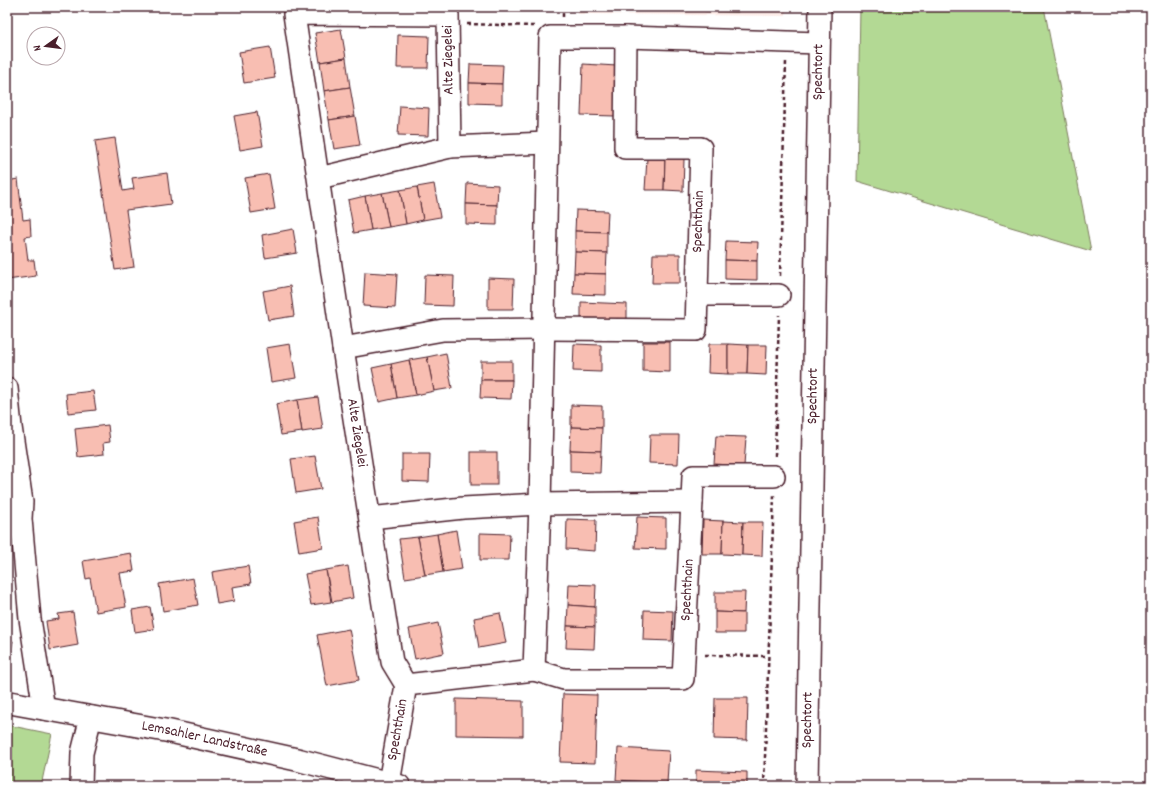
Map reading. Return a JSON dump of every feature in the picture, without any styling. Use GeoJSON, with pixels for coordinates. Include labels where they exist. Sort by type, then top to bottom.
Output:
{"type":"FeatureCollection","features":[{"type":"Feature","properties":{"kind":"main road","name":"Lemsahler Landstraße"},"geometry":{"type":"LineString","coordinates":[[7,702],[168,731],[250,749],[394,785]]}},
{"type":"Feature","properties":{"kind":"street","name":"Spechtort"},"geometry":{"type":"LineString","coordinates":[[807,786],[820,7]]}},
{"type":"Feature","properties":{"kind":"street","name":"Alte Ziegelei"},"geometry":{"type":"LineString","coordinates":[[406,684],[392,662],[343,348],[294,14],[448,15],[450,147]]}},
{"type":"Feature","properties":{"kind":"street"},"geometry":{"type":"LineString","coordinates":[[534,670],[540,504],[550,37],[626,37],[819,43]]}},
{"type":"Feature","properties":{"kind":"street","name":"Spechthain"},"geometry":{"type":"LineString","coordinates":[[544,329],[696,330],[701,148],[625,148],[626,37]]}},
{"type":"Feature","properties":{"kind":"street"},"geometry":{"type":"LineString","coordinates":[[319,178],[450,147],[547,143]]}},
{"type":"Feature","properties":{"kind":"street"},"geometry":{"type":"LineString","coordinates":[[697,295],[780,295]]}},
{"type":"Feature","properties":{"kind":"street"},"geometry":{"type":"LineString","coordinates":[[343,348],[443,330],[544,329]]}},
{"type":"Feature","properties":{"kind":"street"},"geometry":{"type":"LineString","coordinates":[[7,388],[22,502],[21,519],[30,619],[44,709]]}},
{"type":"Feature","properties":{"kind":"street","name":"Spechthain"},"geometry":{"type":"LineString","coordinates":[[394,785],[406,684],[534,670],[564,679],[683,679],[693,476],[774,476]]}},
{"type":"Feature","properties":{"kind":"street"},"geometry":{"type":"LineString","coordinates":[[370,518],[463,508],[540,504],[692,502]]}},
{"type":"Feature","properties":{"kind":"street"},"geometry":{"type":"LineString","coordinates":[[81,786],[82,752],[91,717]]}},
{"type":"Feature","properties":{"kind":"path"},"geometry":{"type":"LineString","coordinates":[[448,23],[546,27],[550,37]]}},
{"type":"Feature","properties":{"kind":"path"},"geometry":{"type":"LineString","coordinates":[[764,786],[780,295],[786,42]]}},
{"type":"Feature","properties":{"kind":"path"},"geometry":{"type":"LineString","coordinates":[[684,655],[768,656]]}},
{"type":"Feature","properties":{"kind":"shaded area"},"geometry":{"type":"Polygon","coordinates":[[[577,7],[786,7],[786,16],[577,14],[577,7]]]}},
{"type":"Feature","properties":{"kind":"green space"},"geometry":{"type":"Polygon","coordinates":[[[703,7],[738,7],[738,12],[705,11],[703,7]]]}},
{"type":"Feature","properties":{"kind":"green space"},"geometry":{"type":"Polygon","coordinates":[[[860,7],[1044,7],[1091,251],[857,181],[860,7]]]}},
{"type":"Feature","properties":{"kind":"green space"},"geometry":{"type":"Polygon","coordinates":[[[7,725],[52,734],[41,786],[7,786],[7,725]]]}},
{"type":"Feature","properties":{"kind":"building"},"geometry":{"type":"Polygon","coordinates":[[[585,7],[680,7],[680,9],[585,7]]]}},
{"type":"Feature","properties":{"kind":"building"},"geometry":{"type":"Polygon","coordinates":[[[341,29],[346,58],[320,62],[315,33],[341,29]]]}},
{"type":"Feature","properties":{"kind":"building"},"geometry":{"type":"Polygon","coordinates":[[[398,35],[429,36],[428,68],[397,68],[398,35]]]}},
{"type":"Feature","properties":{"kind":"building"},"geometry":{"type":"Polygon","coordinates":[[[270,47],[275,78],[244,83],[239,52],[270,47]]]}},
{"type":"Feature","properties":{"kind":"building"},"geometry":{"type":"Polygon","coordinates":[[[346,58],[350,87],[324,91],[320,62],[346,58]]]}},
{"type":"Feature","properties":{"kind":"building"},"geometry":{"type":"Polygon","coordinates":[[[470,64],[503,65],[502,84],[469,83],[470,64]]]}},
{"type":"Feature","properties":{"kind":"building"},"geometry":{"type":"Polygon","coordinates":[[[583,64],[617,66],[615,116],[581,115],[583,64]]]}},
{"type":"Feature","properties":{"kind":"building"},"geometry":{"type":"Polygon","coordinates":[[[469,83],[502,84],[502,104],[469,103],[469,83]]]}},
{"type":"Feature","properties":{"kind":"building"},"geometry":{"type":"Polygon","coordinates":[[[350,87],[355,116],[329,120],[324,91],[350,87]]]}},
{"type":"Feature","properties":{"kind":"building"},"geometry":{"type":"Polygon","coordinates":[[[400,106],[429,108],[428,136],[398,135],[400,106]]]}},
{"type":"Feature","properties":{"kind":"building"},"geometry":{"type":"Polygon","coordinates":[[[257,112],[263,146],[240,150],[234,116],[257,112]]]}},
{"type":"Feature","properties":{"kind":"building"},"geometry":{"type":"Polygon","coordinates":[[[355,116],[360,145],[334,149],[329,120],[355,116]]]}},
{"type":"Feature","properties":{"kind":"building"},"geometry":{"type":"Polygon","coordinates":[[[115,138],[123,191],[134,189],[132,178],[167,173],[171,204],[126,210],[134,267],[115,270],[95,141],[115,138]]]}},
{"type":"Feature","properties":{"kind":"building"},"geometry":{"type":"Polygon","coordinates":[[[647,158],[665,159],[664,190],[645,190],[647,158]]]}},
{"type":"Feature","properties":{"kind":"building"},"geometry":{"type":"Polygon","coordinates":[[[665,159],[684,159],[683,191],[664,190],[665,159]]]}},
{"type":"Feature","properties":{"kind":"building"},"geometry":{"type":"Polygon","coordinates":[[[269,174],[275,209],[251,213],[245,178],[269,174]]]}},
{"type":"Feature","properties":{"kind":"building"},"geometry":{"type":"Polygon","coordinates":[[[18,179],[23,220],[30,219],[31,236],[25,237],[28,260],[34,260],[36,276],[7,280],[7,181],[18,179]]]}},
{"type":"Feature","properties":{"kind":"building"},"geometry":{"type":"Polygon","coordinates":[[[467,183],[498,185],[497,205],[466,204],[467,183]]]}},
{"type":"Feature","properties":{"kind":"building"},"geometry":{"type":"Polygon","coordinates":[[[434,184],[440,217],[423,220],[417,187],[434,184]]]}},
{"type":"Feature","properties":{"kind":"building"},"geometry":{"type":"Polygon","coordinates":[[[417,187],[423,220],[406,224],[400,190],[417,187]]]}},
{"type":"Feature","properties":{"kind":"building"},"geometry":{"type":"Polygon","coordinates":[[[400,190],[406,224],[389,227],[382,193],[400,190]]]}},
{"type":"Feature","properties":{"kind":"building"},"geometry":{"type":"Polygon","coordinates":[[[382,193],[389,227],[371,230],[365,196],[382,193]]]}},
{"type":"Feature","properties":{"kind":"building"},"geometry":{"type":"Polygon","coordinates":[[[365,196],[371,230],[354,233],[348,200],[365,196]]]}},
{"type":"Feature","properties":{"kind":"building"},"geometry":{"type":"Polygon","coordinates":[[[466,204],[497,205],[497,225],[466,224],[466,204]]]}},
{"type":"Feature","properties":{"kind":"building"},"geometry":{"type":"Polygon","coordinates":[[[576,210],[608,211],[607,232],[575,231],[576,210]]]}},
{"type":"Feature","properties":{"kind":"building"},"geometry":{"type":"Polygon","coordinates":[[[293,229],[297,253],[265,258],[262,235],[293,229]]]}},
{"type":"Feature","properties":{"kind":"building"},"geometry":{"type":"Polygon","coordinates":[[[575,231],[607,232],[607,253],[575,252],[575,231]]]}},
{"type":"Feature","properties":{"kind":"building"},"geometry":{"type":"Polygon","coordinates":[[[726,241],[758,242],[757,261],[725,260],[726,241]]]}},
{"type":"Feature","properties":{"kind":"building"},"geometry":{"type":"Polygon","coordinates":[[[575,252],[607,253],[606,274],[574,273],[575,252]]]}},
{"type":"Feature","properties":{"kind":"building"},"geometry":{"type":"Polygon","coordinates":[[[653,254],[680,254],[680,283],[652,283],[653,254]]]}},
{"type":"Feature","properties":{"kind":"building"},"geometry":{"type":"Polygon","coordinates":[[[725,260],[757,261],[757,280],[725,279],[725,260]]]}},
{"type":"Feature","properties":{"kind":"building"},"geometry":{"type":"Polygon","coordinates":[[[365,272],[397,274],[395,308],[363,306],[365,272]]]}},
{"type":"Feature","properties":{"kind":"building"},"geometry":{"type":"Polygon","coordinates":[[[574,273],[606,274],[606,295],[573,294],[574,273]]]}},
{"type":"Feature","properties":{"kind":"building"},"geometry":{"type":"Polygon","coordinates":[[[425,275],[454,276],[453,306],[424,305],[425,275]]]}},
{"type":"Feature","properties":{"kind":"building"},"geometry":{"type":"Polygon","coordinates":[[[488,278],[514,279],[513,309],[488,309],[488,278]]]}},
{"type":"Feature","properties":{"kind":"building"},"geometry":{"type":"Polygon","coordinates":[[[290,286],[294,316],[268,320],[263,291],[290,286]]]}},
{"type":"Feature","properties":{"kind":"building"},"geometry":{"type":"Polygon","coordinates":[[[581,302],[627,304],[627,319],[581,318],[581,302]]]}},
{"type":"Feature","properties":{"kind":"building"},"geometry":{"type":"Polygon","coordinates":[[[643,342],[670,342],[670,372],[643,371],[643,342]]]}},
{"type":"Feature","properties":{"kind":"building"},"geometry":{"type":"Polygon","coordinates":[[[290,344],[296,378],[271,382],[266,348],[290,344]]]}},
{"type":"Feature","properties":{"kind":"building"},"geometry":{"type":"Polygon","coordinates":[[[574,344],[601,345],[601,372],[573,371],[574,344]]]}},
{"type":"Feature","properties":{"kind":"building"},"geometry":{"type":"Polygon","coordinates":[[[709,344],[728,344],[728,374],[708,373],[709,344]]]}},
{"type":"Feature","properties":{"kind":"building"},"geometry":{"type":"Polygon","coordinates":[[[728,344],[748,345],[747,374],[728,374],[728,344]]]}},
{"type":"Feature","properties":{"kind":"building"},"geometry":{"type":"Polygon","coordinates":[[[748,345],[767,345],[766,375],[747,374],[748,345]]]}},
{"type":"Feature","properties":{"kind":"building"},"geometry":{"type":"Polygon","coordinates":[[[446,353],[452,388],[434,391],[427,357],[446,353]]]}},
{"type":"Feature","properties":{"kind":"building"},"geometry":{"type":"Polygon","coordinates":[[[427,357],[434,391],[416,395],[409,360],[427,357]]]}},
{"type":"Feature","properties":{"kind":"building"},"geometry":{"type":"Polygon","coordinates":[[[409,360],[416,395],[397,398],[391,364],[409,360]]]}},
{"type":"Feature","properties":{"kind":"building"},"geometry":{"type":"Polygon","coordinates":[[[481,361],[512,361],[512,380],[481,380],[481,361]]]}},
{"type":"Feature","properties":{"kind":"building"},"geometry":{"type":"Polygon","coordinates":[[[391,364],[397,398],[379,402],[372,368],[391,364]]]}},
{"type":"Feature","properties":{"kind":"building"},"geometry":{"type":"Polygon","coordinates":[[[481,380],[512,380],[511,399],[480,398],[481,380]]]}},
{"type":"Feature","properties":{"kind":"building"},"geometry":{"type":"Polygon","coordinates":[[[93,391],[96,410],[68,413],[66,394],[93,391]]]}},
{"type":"Feature","properties":{"kind":"building"},"geometry":{"type":"Polygon","coordinates":[[[318,397],[323,429],[302,432],[297,400],[318,397]]]}},
{"type":"Feature","properties":{"kind":"building"},"geometry":{"type":"Polygon","coordinates":[[[297,400],[302,432],[281,435],[276,404],[297,400]]]}},
{"type":"Feature","properties":{"kind":"building"},"geometry":{"type":"Polygon","coordinates":[[[571,405],[602,406],[602,428],[571,427],[571,405]]]}},
{"type":"Feature","properties":{"kind":"building"},"geometry":{"type":"Polygon","coordinates":[[[108,425],[110,442],[103,443],[104,454],[78,457],[75,429],[108,425]]]}},
{"type":"Feature","properties":{"kind":"building"},"geometry":{"type":"Polygon","coordinates":[[[571,427],[602,428],[601,451],[570,450],[571,427]]]}},
{"type":"Feature","properties":{"kind":"building"},"geometry":{"type":"Polygon","coordinates":[[[650,435],[679,435],[678,464],[649,463],[650,435]]]}},
{"type":"Feature","properties":{"kind":"building"},"geometry":{"type":"Polygon","coordinates":[[[716,436],[746,437],[744,466],[714,464],[716,436]]]}},
{"type":"Feature","properties":{"kind":"building"},"geometry":{"type":"Polygon","coordinates":[[[570,450],[601,451],[600,473],[570,472],[570,450]]]}},
{"type":"Feature","properties":{"kind":"building"},"geometry":{"type":"Polygon","coordinates":[[[471,452],[497,452],[497,485],[471,485],[471,452]]]}},
{"type":"Feature","properties":{"kind":"building"},"geometry":{"type":"Polygon","coordinates":[[[402,454],[430,454],[429,482],[402,481],[402,454]]]}},
{"type":"Feature","properties":{"kind":"building"},"geometry":{"type":"Polygon","coordinates":[[[315,456],[321,489],[296,493],[291,459],[315,456]]]}},
{"type":"Feature","properties":{"kind":"building"},"geometry":{"type":"Polygon","coordinates":[[[318,517],[323,548],[299,552],[294,521],[318,517]]]}},
{"type":"Feature","properties":{"kind":"building"},"geometry":{"type":"Polygon","coordinates":[[[637,517],[666,518],[666,549],[635,548],[637,517]]]}},
{"type":"Feature","properties":{"kind":"building"},"geometry":{"type":"Polygon","coordinates":[[[567,519],[596,520],[595,551],[566,549],[567,519]]]}},
{"type":"Feature","properties":{"kind":"building"},"geometry":{"type":"Polygon","coordinates":[[[703,520],[723,521],[722,554],[702,554],[703,520]]]}},
{"type":"Feature","properties":{"kind":"building"},"geometry":{"type":"Polygon","coordinates":[[[723,521],[743,522],[742,555],[722,554],[723,521]]]}},
{"type":"Feature","properties":{"kind":"building"},"geometry":{"type":"Polygon","coordinates":[[[743,522],[763,522],[762,556],[742,555],[743,522]]]}},
{"type":"Feature","properties":{"kind":"building"},"geometry":{"type":"Polygon","coordinates":[[[456,530],[462,569],[443,572],[437,534],[456,530]]]}},
{"type":"Feature","properties":{"kind":"building"},"geometry":{"type":"Polygon","coordinates":[[[480,533],[510,534],[509,560],[480,560],[480,533]]]}},
{"type":"Feature","properties":{"kind":"building"},"geometry":{"type":"Polygon","coordinates":[[[437,534],[443,572],[425,575],[418,537],[437,534]]]}},
{"type":"Feature","properties":{"kind":"building"},"geometry":{"type":"Polygon","coordinates":[[[418,537],[425,575],[405,578],[399,539],[418,537]]]}},
{"type":"Feature","properties":{"kind":"building"},"geometry":{"type":"Polygon","coordinates":[[[131,553],[134,571],[120,573],[126,607],[96,612],[90,578],[86,579],[83,561],[131,553]]]}},
{"type":"Feature","properties":{"kind":"building"},"geometry":{"type":"Polygon","coordinates":[[[248,566],[251,584],[232,587],[234,601],[217,604],[212,572],[248,566]]]}},
{"type":"Feature","properties":{"kind":"building"},"geometry":{"type":"Polygon","coordinates":[[[348,566],[353,598],[332,602],[326,570],[348,566]]]}},
{"type":"Feature","properties":{"kind":"building"},"geometry":{"type":"Polygon","coordinates":[[[326,570],[331,602],[311,605],[305,574],[326,570]]]}},
{"type":"Feature","properties":{"kind":"building"},"geometry":{"type":"Polygon","coordinates":[[[193,578],[198,605],[163,611],[159,584],[193,578]]]}},
{"type":"Feature","properties":{"kind":"building"},"geometry":{"type":"Polygon","coordinates":[[[569,584],[596,585],[595,607],[568,605],[569,584]]]}},
{"type":"Feature","properties":{"kind":"building"},"geometry":{"type":"Polygon","coordinates":[[[715,592],[745,592],[744,613],[715,612],[715,592]]]}},
{"type":"Feature","properties":{"kind":"building"},"geometry":{"type":"Polygon","coordinates":[[[568,605],[595,607],[595,627],[567,626],[568,605]]]}},
{"type":"Feature","properties":{"kind":"building"},"geometry":{"type":"Polygon","coordinates":[[[150,607],[154,629],[135,632],[132,610],[150,607]]]}},
{"type":"Feature","properties":{"kind":"building"},"geometry":{"type":"Polygon","coordinates":[[[644,610],[673,611],[672,641],[643,640],[644,610]]]}},
{"type":"Feature","properties":{"kind":"building"},"geometry":{"type":"Polygon","coordinates":[[[73,612],[78,645],[50,650],[46,621],[59,619],[58,614],[73,612]]]}},
{"type":"Feature","properties":{"kind":"building"},"geometry":{"type":"Polygon","coordinates":[[[715,612],[744,613],[744,633],[715,633],[715,612]]]}},
{"type":"Feature","properties":{"kind":"building"},"geometry":{"type":"Polygon","coordinates":[[[500,613],[506,643],[479,648],[474,618],[500,613]]]}},
{"type":"Feature","properties":{"kind":"building"},"geometry":{"type":"Polygon","coordinates":[[[438,623],[444,653],[415,659],[409,629],[438,623]]]}},
{"type":"Feature","properties":{"kind":"building"},"geometry":{"type":"Polygon","coordinates":[[[567,626],[595,627],[594,649],[566,648],[567,626]]]}},
{"type":"Feature","properties":{"kind":"building"},"geometry":{"type":"Polygon","coordinates":[[[349,629],[359,680],[327,686],[317,635],[349,629]]]}},
{"type":"Feature","properties":{"kind":"building"},"geometry":{"type":"Polygon","coordinates":[[[7,640],[13,641],[9,660],[7,659],[7,640]]]}},
{"type":"Feature","properties":{"kind":"building"},"geometry":{"type":"Polygon","coordinates":[[[563,694],[597,695],[595,763],[560,762],[563,694]]]}},
{"type":"Feature","properties":{"kind":"building"},"geometry":{"type":"Polygon","coordinates":[[[715,698],[748,698],[747,740],[714,739],[715,698]]]}},
{"type":"Feature","properties":{"kind":"building"},"geometry":{"type":"Polygon","coordinates":[[[456,699],[523,701],[523,736],[456,735],[456,699]]]}},
{"type":"Feature","properties":{"kind":"building"},"geometry":{"type":"Polygon","coordinates":[[[618,748],[669,751],[667,783],[616,780],[618,748]]]}},
{"type":"Feature","properties":{"kind":"building"},"geometry":{"type":"Polygon","coordinates":[[[696,770],[747,772],[747,786],[696,786],[696,770]]]}}]}
